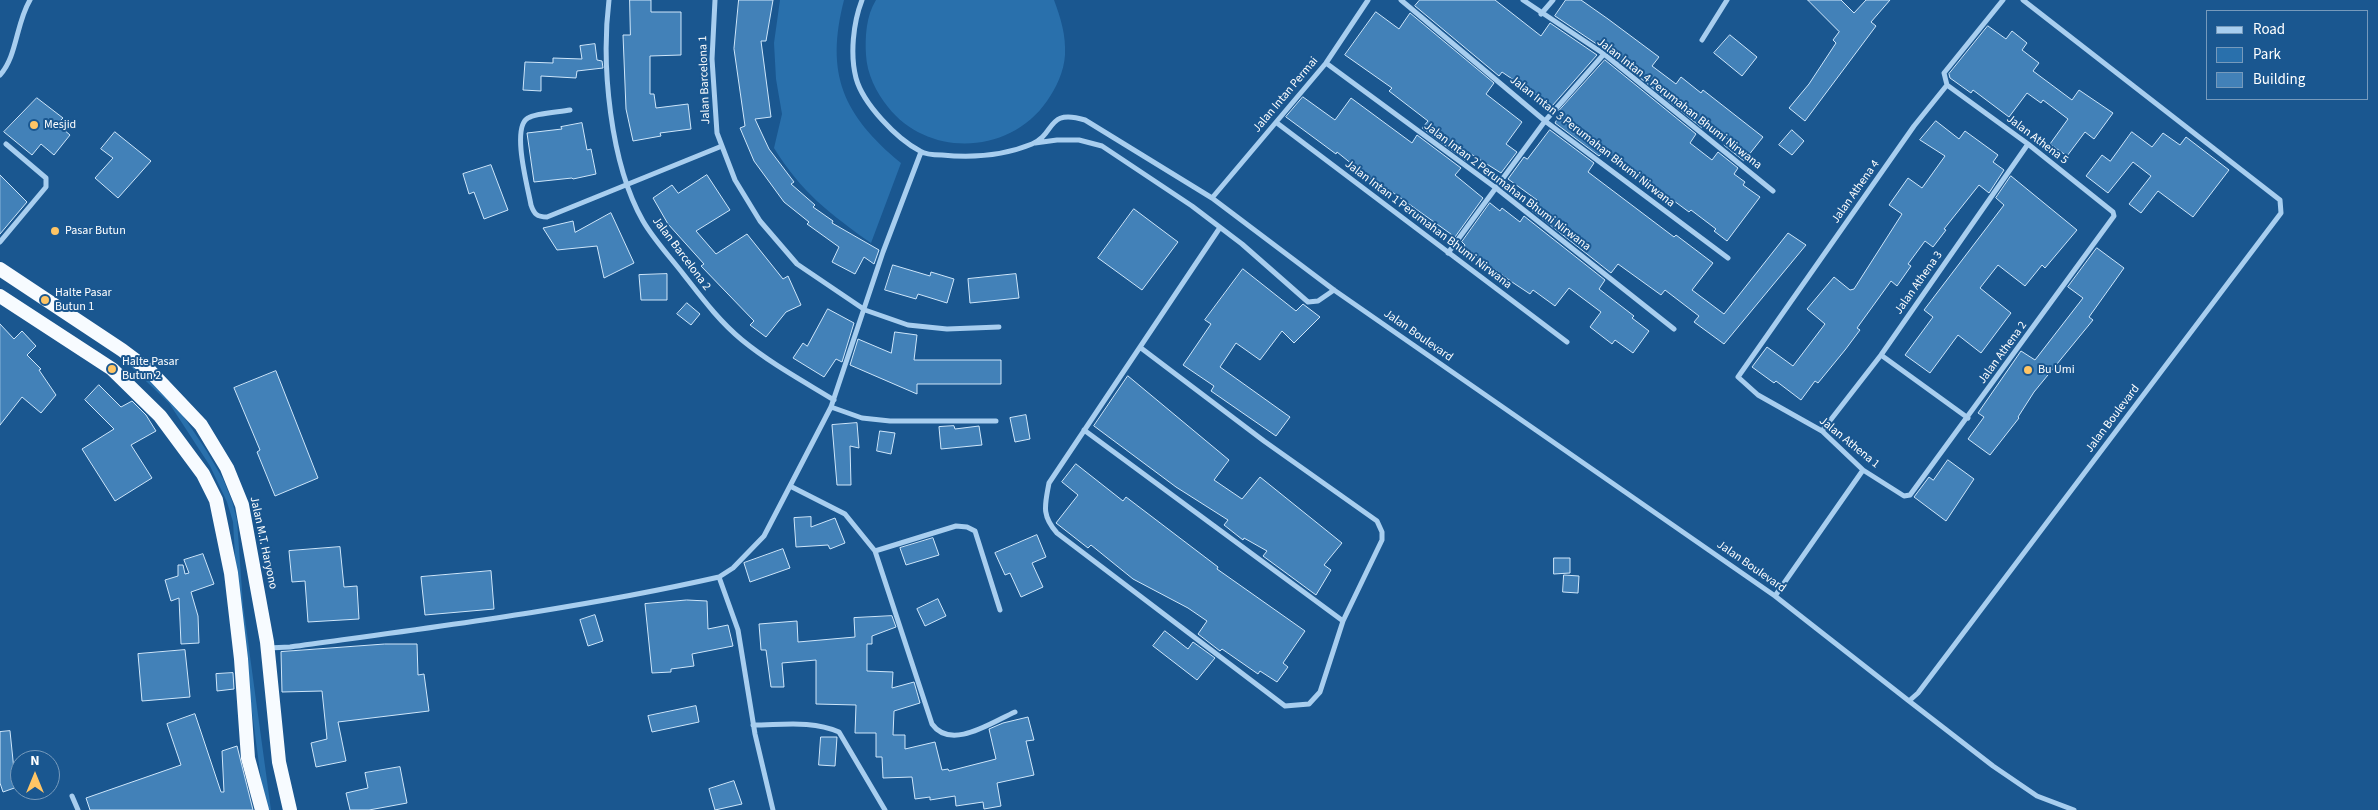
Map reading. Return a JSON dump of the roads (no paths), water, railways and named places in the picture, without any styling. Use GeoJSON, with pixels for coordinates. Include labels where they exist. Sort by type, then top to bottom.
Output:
{"type":"FeatureCollection","features":[{"type":"Feature","properties":{"kind":"highway","name":"Jalan M.T. Haryono"},"geometry":{"type":"LineString","coordinates":[[0,269],[150,370],[201,424],[228,468],[242,505],[268,648],[279,762],[290,810]]}},
{"type":"Feature","properties":{"kind":"highway"},"geometry":{"type":"LineString","coordinates":[[0,296],[112,369],[160,416],[207,482],[216,500],[231,573],[241,659],[248,758],[262,810]]}},
{"type":"Feature","properties":{"kind":"street"},"geometry":{"type":"LineString","coordinates":[[0,75],[6,68],[17,29],[30,0]]}},
{"type":"Feature","properties":{"kind":"street","name":"Jalan Barcelona 2"},"geometry":{"type":"LineString","coordinates":[[609,0],[606,20],[609,104],[616,143],[627,185],[643,222],[711,310],[742,340],[834,400]]}},
{"type":"Feature","properties":{"kind":"street","name":"Jalan Barcelona 1"},"geometry":{"type":"LineString","coordinates":[[715,0],[712,59],[717,132],[735,180],[760,221],[797,264],[865,310],[908,325],[947,329],[999,327]]}},
{"type":"Feature","properties":{"kind":"street","name":"Jalan Boulevard"},"geometry":{"type":"LineString","coordinates":[[862,0],[855,27],[853,60],[856,79],[862,94],[878,115],[902,138],[921,152],[944,155],[990,156],[1034,143],[1057,120],[1070,116],[1084,120],[1212,198],[1334,290],[1775,596],[1909,701],[1924,685],[2281,213],[2280,200],[2023,0]]}},
{"type":"Feature","properties":{"kind":"street","name":"Jalan Intan Permai"},"geometry":{"type":"LineString","coordinates":[[1212,198],[1326,63],[1368,0]]}},
{"type":"Feature","properties":{"kind":"street","name":"Jalan Intan 3 Perumahan Bhumi Nirwana"},"geometry":{"type":"LineString","coordinates":[[1401,0],[1545,121],[1728,258]]}},
{"type":"Feature","properties":{"kind":"street","name":"Jalan Intan 4 Perumahan Bhumi Nirwana"},"geometry":{"type":"LineString","coordinates":[[1523,0],[1541,14],[1604,54],[1773,191]]}},
{"type":"Feature","properties":{"kind":"street"},"geometry":{"type":"LineString","coordinates":[[1541,14],[1553,0]]}},
{"type":"Feature","properties":{"kind":"street"},"geometry":{"type":"LineString","coordinates":[[1702,40],[1727,0]]}},
{"type":"Feature","properties":{"kind":"street","name":"Jalan Athena 4"},"geometry":{"type":"LineString","coordinates":[[1758,395],[1738,378],[1914,126],[1947,85],[1944,80],[1944,73],[2003,0]]}},
{"type":"Feature","properties":{"kind":"street"},"geometry":{"type":"LineString","coordinates":[[1448,253],[1545,121],[1604,54]]}},
{"type":"Feature","properties":{"kind":"street","name":"Jalan Intan 2 Perumahan Bhumi Nirwana"},"geometry":{"type":"LineString","coordinates":[[1326,63],[1496,188],[1674,329]]}},
{"type":"Feature","properties":{"kind":"street","name":"Jalan Athena 5"},"geometry":{"type":"LineString","coordinates":[[1947,85],[2028,144],[2113,212]]}},
{"type":"Feature","properties":{"kind":"street"},"geometry":{"type":"LineString","coordinates":[[570,110],[528,118],[522,124],[519,140],[534,213],[540,217],[547,217],[722,146]]}},
{"type":"Feature","properties":{"kind":"street","name":"Jalan Intan 1 Perumahan Bhumi Nirwana"},"geometry":{"type":"LineString","coordinates":[[1277,123],[1567,342]]}},
{"type":"Feature","properties":{"kind":"street"},"geometry":{"type":"LineString","coordinates":[[1034,143],[1079,140],[1102,146],[1192,206],[1219,229],[1242,244],[1308,302],[1318,301],[1334,290]]}},
{"type":"Feature","properties":{"kind":"street"},"geometry":{"type":"LineString","coordinates":[[0,242],[46,187],[47,182],[46,178],[6,144]]}},
{"type":"Feature","properties":{"kind":"street","name":"Jalan Athena 3"},"geometry":{"type":"LineString","coordinates":[[1822,431],[1882,355],[2028,144]]}},
{"type":"Feature","properties":{"kind":"street"},"geometry":{"type":"LineString","coordinates":[[268,648],[290,647],[641,595],[719,577],[733,568],[764,536],[831,407],[883,252],[921,152]]}},
{"type":"Feature","properties":{"kind":"street","name":"Jalan Athena 2"},"geometry":{"type":"LineString","coordinates":[[1900,494],[1910,495],[2113,219],[2113,212]]}},
{"type":"Feature","properties":{"kind":"street"},"geometry":{"type":"LineString","coordinates":[[1141,348],[1264,441],[1377,521],[1382,532],[1382,540],[1343,621],[1320,692],[1309,704],[1285,706],[1057,533],[1046,521],[1045,506],[1049,483],[1219,229]]}},
{"type":"Feature","properties":{"kind":"street"},"geometry":{"type":"LineString","coordinates":[[1882,355],[1968,418]]}},
{"type":"Feature","properties":{"kind":"street","name":"Jalan Athena 1"},"geometry":{"type":"LineString","coordinates":[[1758,395],[1822,431],[1863,470],[1900,494]]}},
{"type":"Feature","properties":{"kind":"street"},"geometry":{"type":"LineString","coordinates":[[831,407],[862,418],[890,421],[996,421]]}},
{"type":"Feature","properties":{"kind":"street"},"geometry":{"type":"LineString","coordinates":[[1084,430],[1343,621]]}},
{"type":"Feature","properties":{"kind":"street"},"geometry":{"type":"LineString","coordinates":[[1775,596],[1863,470]]}},
{"type":"Feature","properties":{"kind":"street"},"geometry":{"type":"LineString","coordinates":[[790,486],[845,514],[875,551],[932,724],[938,732],[948,736],[961,736],[1015,712]]}},
{"type":"Feature","properties":{"kind":"street"},"geometry":{"type":"LineString","coordinates":[[875,551],[956,526],[967,526],[975,531],[1000,610]]}},
{"type":"Feature","properties":{"kind":"street"},"geometry":{"type":"LineString","coordinates":[[719,577],[738,630],[753,725],[773,810]]}},
{"type":"Feature","properties":{"kind":"street"},"geometry":{"type":"LineString","coordinates":[[1909,701],[1993,766],[2037,796],[2074,810]]}},
{"type":"Feature","properties":{"kind":"street"},"geometry":{"type":"LineString","coordinates":[[753,725],[809,724],[826,726],[839,732],[885,810]]}},
{"type":"Feature","properties":{"kind":"street"},"geometry":{"type":"LineString","coordinates":[[72,796],[78,810]]}},
{"type":"Feature","properties":{"kind":"place","name":"Mesjid"},"geometry":{"type":"Point","coordinates":[34,125]}},
{"type":"Feature","properties":{"kind":"place","name":"Pasar Butun"},"geometry":{"type":"Point","coordinates":[55,231]}},
{"type":"Feature","properties":{"kind":"place","name":"Halte Pasar Butun 1"},"geometry":{"type":"Point","coordinates":[45,300]}},
{"type":"Feature","properties":{"kind":"place","name":"Halte Pasar Butun 2"},"geometry":{"type":"Point","coordinates":[112,369]}},
{"type":"Feature","properties":{"kind":"place","name":"Bu Umi"},"geometry":{"type":"Point","coordinates":[2028,370]}}]}
